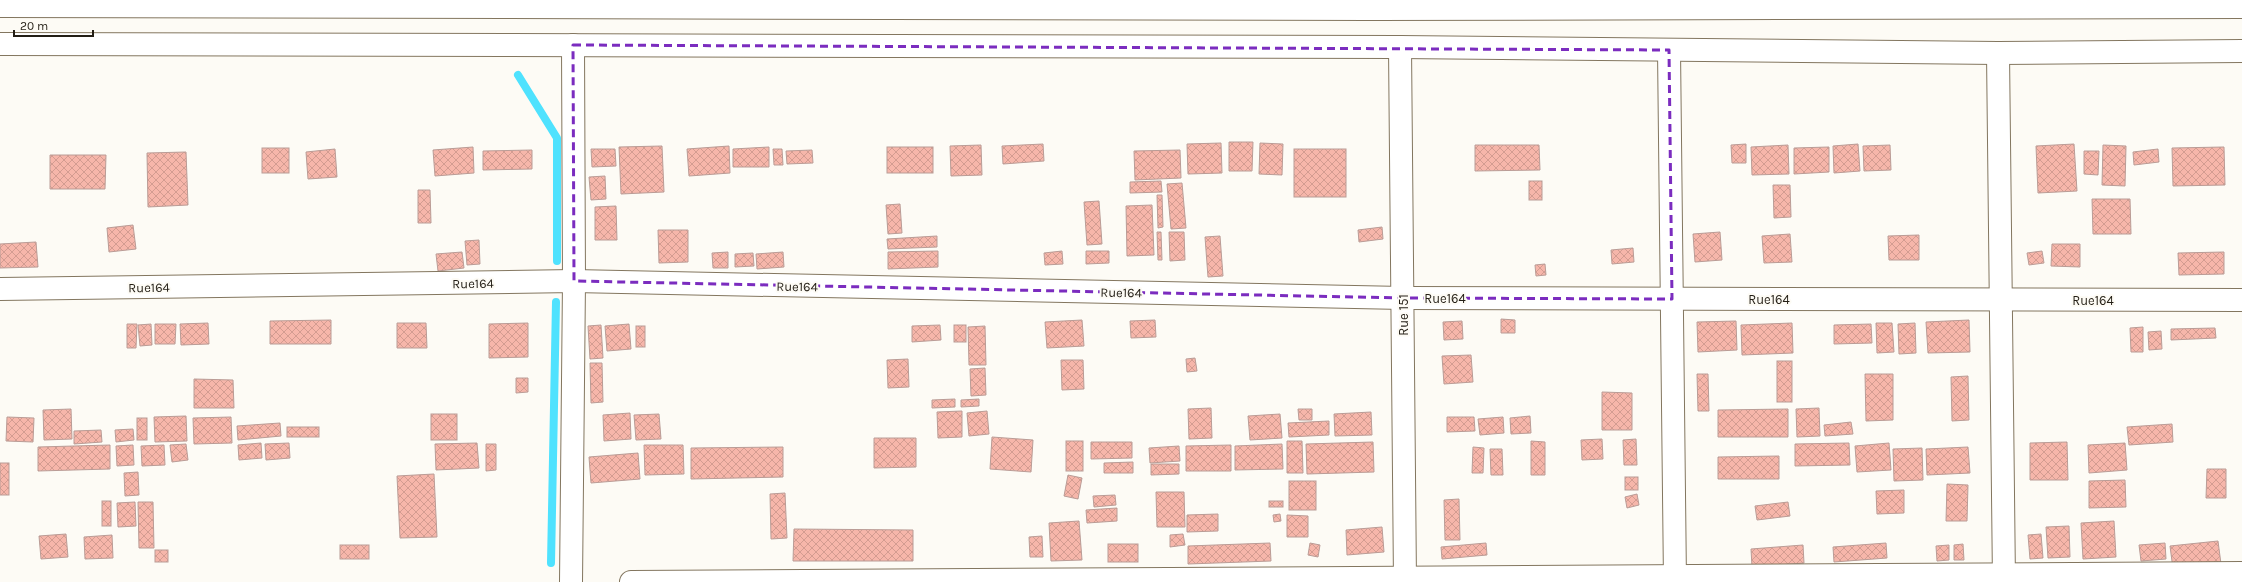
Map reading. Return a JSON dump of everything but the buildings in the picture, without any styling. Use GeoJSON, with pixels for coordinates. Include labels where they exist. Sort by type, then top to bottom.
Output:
{"type":"FeatureCollection","features":[{"type":"Feature","properties":{"kind":"street"},"geometry":{"type":"LineString","coordinates":[[0,6],[487,4],[1944,5],[2242,7]]}},
{"type":"Feature","properties":{"kind":"street"},"geometry":{"type":"LineString","coordinates":[[0,44],[1400,47],[1998,53],[2242,51]]}},
{"type":"Feature","properties":{"kind":"street"},"geometry":{"type":"LineString","coordinates":[[570,582],[574,281],[573,45]]}},
{"type":"Feature","properties":{"kind":"street","name":"Rue 151"},"geometry":{"type":"LineString","coordinates":[[1400,47],[1405,580]]}},
{"type":"Feature","properties":{"kind":"street"},"geometry":{"type":"LineString","coordinates":[[1668,50],[1675,579]]}},
{"type":"Feature","properties":{"kind":"street"},"geometry":{"type":"LineString","coordinates":[[1998,53],[2004,578]]}},
{"type":"Feature","properties":{"kind":"street","name":"Rue164"},"geometry":{"type":"LineString","coordinates":[[0,289],[574,281],[1402,298],[2242,300]]}},
{"type":"Feature","properties":{"kind":"street"},"geometry":{"type":"LineString","coordinates":[[631,582],[2004,578],[2242,573]]}},
{"type":"Feature","properties":{"kind":"highlighted area"},"geometry":{"type":"Polygon","coordinates":[[[573,45],[1669,50],[1672,299],[1403,298],[574,281],[573,45]]]}},
{"type":"Feature","properties":{"kind":"waterway"},"geometry":{"type":"LineString","coordinates":[[518,75],[557,138],[557,261]]}},
{"type":"Feature","properties":{"kind":"waterway"},"geometry":{"type":"LineString","coordinates":[[551,563],[556,302]]}}]}
